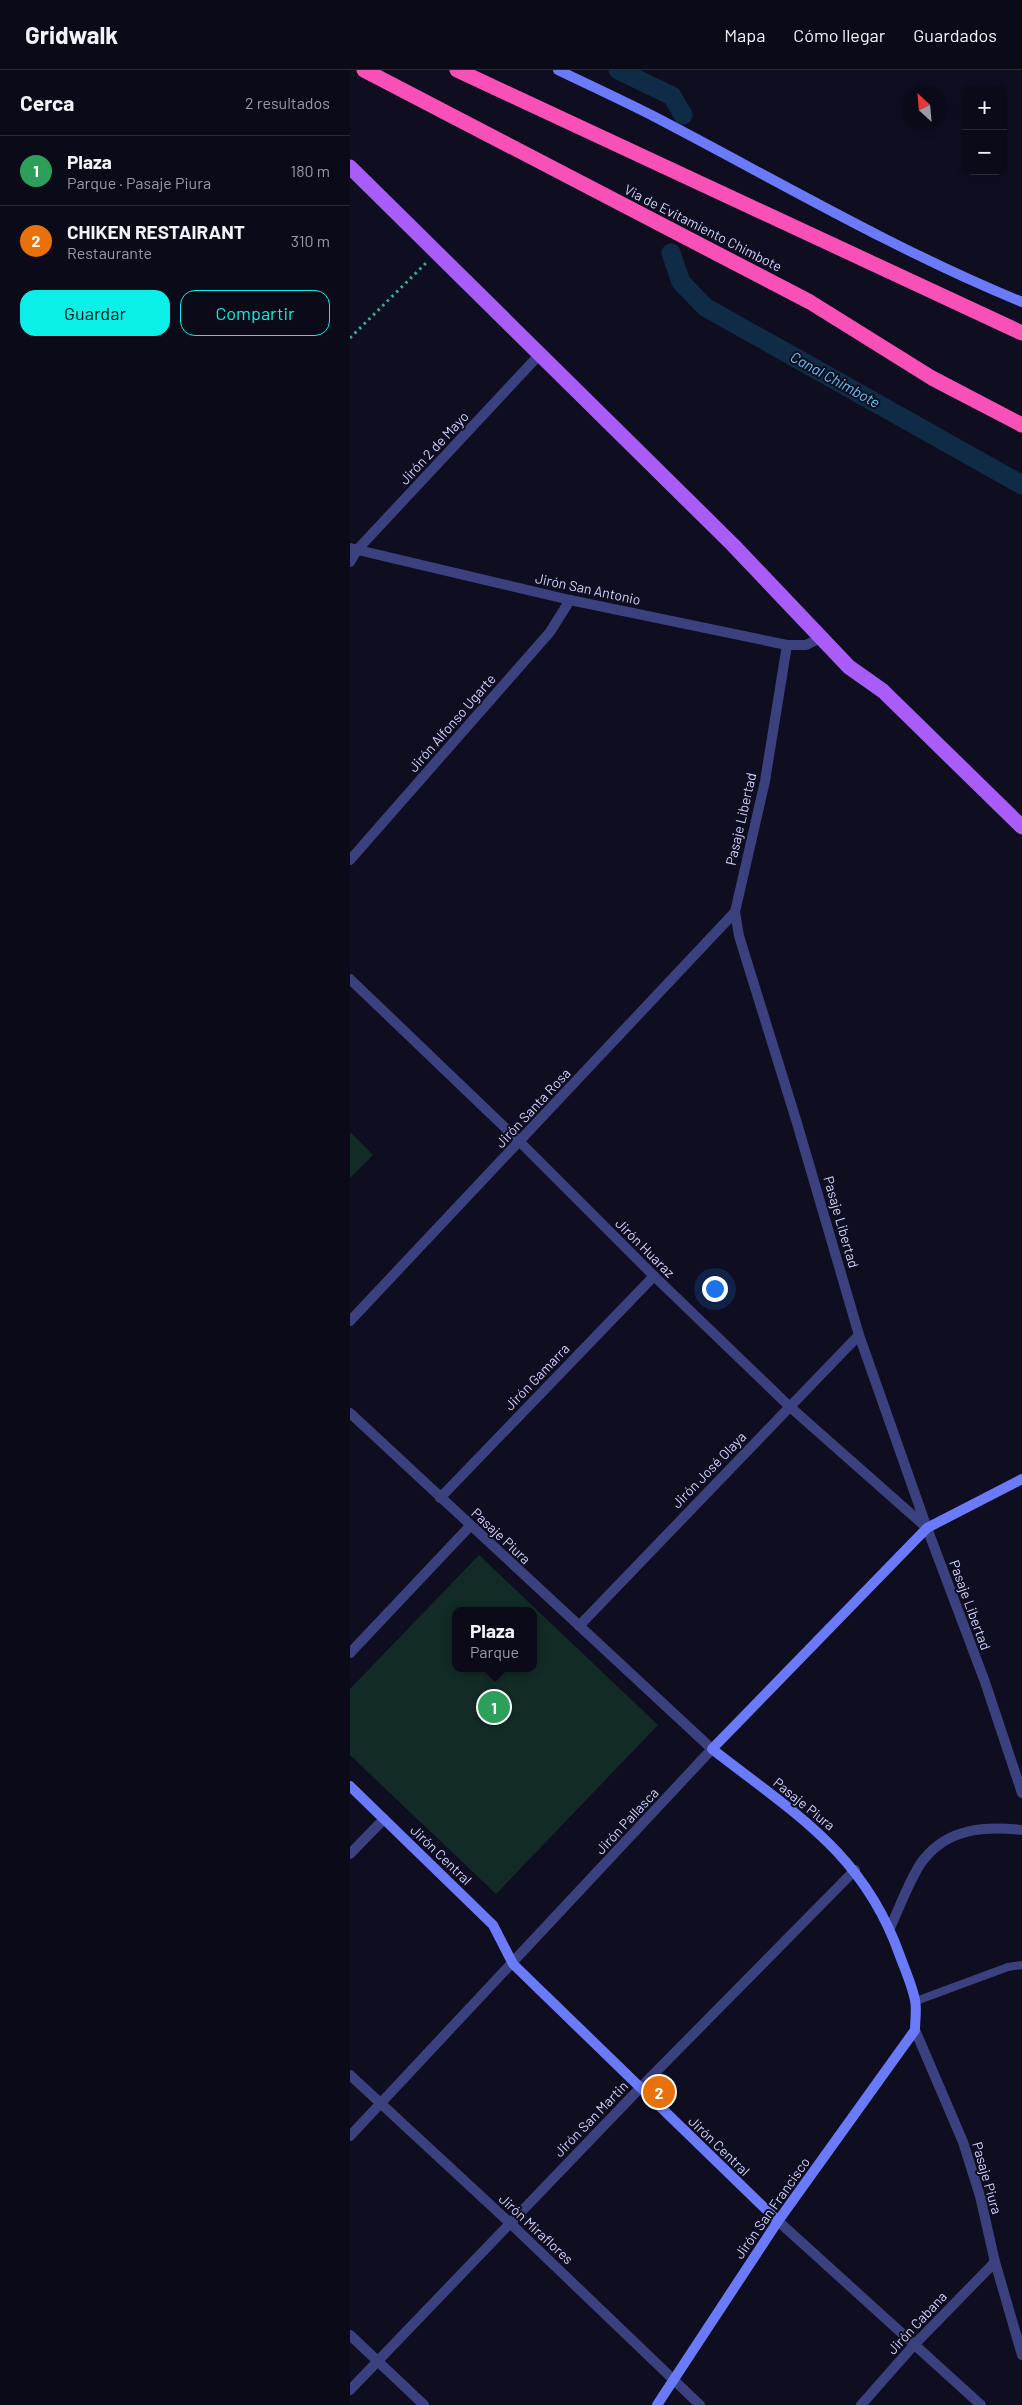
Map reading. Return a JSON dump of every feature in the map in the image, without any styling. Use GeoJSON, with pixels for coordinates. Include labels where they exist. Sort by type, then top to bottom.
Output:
{"type":"FeatureCollection","features":[{"type":"Feature","properties":{"kind":"highway","name":"Via de Evitamiento Chimbote"},"geometry":{"type":"LineString","coordinates":[[364,70],[810,302],[932,378],[1022,425]]}},
{"type":"Feature","properties":{"kind":"highway"},"geometry":{"type":"LineString","coordinates":[[457,70],[1022,333]]}},
{"type":"Feature","properties":{"kind":"main road"},"geometry":{"type":"LineString","coordinates":[[350,167],[733,545],[850,667],[883,691],[1022,827]]}},
{"type":"Feature","properties":{"kind":"street"},"geometry":{"type":"LineString","coordinates":[[558,70],[656,117],[803,197],[954,274],[1022,302]]}},
{"type":"Feature","properties":{"kind":"street","name":"Jirón 2 de Mayo"},"geometry":{"type":"LineString","coordinates":[[350,562],[354,549],[540,354]]}},
{"type":"Feature","properties":{"kind":"street","name":"Jirón San Antonio"},"geometry":{"type":"LineString","coordinates":[[354,549],[570,600],[787,645],[806,645],[821,638]]}},
{"type":"Feature","properties":{"kind":"street","name":"Jirón Alfonso Ugarte"},"geometry":{"type":"LineString","coordinates":[[350,860],[550,632],[570,600]]}},
{"type":"Feature","properties":{"kind":"street","name":"Pasaje Libertad"},"geometry":{"type":"LineString","coordinates":[[787,645],[765,781],[735,912],[746,965],[797,1123],[859,1335],[927,1528],[985,1682],[1022,1793]]}},
{"type":"Feature","properties":{"kind":"street","name":"Jirón Santa Rosa"},"geometry":{"type":"LineString","coordinates":[[350,1321],[735,912]]}},
{"type":"Feature","properties":{"kind":"street","name":"Jirón Huaraz"},"geometry":{"type":"LineString","coordinates":[[350,979],[520,1142],[654,1276],[789,1406],[927,1528]]}},
{"type":"Feature","properties":{"kind":"street","name":"Jirón Gamarra"},"geometry":{"type":"LineString","coordinates":[[440,1498],[654,1276]]}},
{"type":"Feature","properties":{"kind":"street","name":"Jirón José Olaya"},"geometry":{"type":"LineString","coordinates":[[579,1626],[859,1335]]}},
{"type":"Feature","properties":{"kind":"street","name":"Pasaje Piura"},"geometry":{"type":"LineString","coordinates":[[350,1413],[712,1748],[819,1833],[855,1870],[873,1896],[890,1928],[916,2001],[915,2030],[963,2142],[980,2196],[994,2262],[1022,2355]]}},
{"type":"Feature","properties":{"kind":"street","name":"Jirón Pallasca"},"geometry":{"type":"LineString","coordinates":[[350,2136],[513,1964],[712,1748],[927,1528],[1022,1479]]}},
{"type":"Feature","properties":{"kind":"street"},"geometry":{"type":"LineString","coordinates":[[350,1653],[470,1526]]}},
{"type":"Feature","properties":{"kind":"street","name":"Jirón Central"},"geometry":{"type":"LineString","coordinates":[[350,1786],[493,1925],[513,1964],[778,2221],[980,2405]]}},
{"type":"Feature","properties":{"kind":"street"},"geometry":{"type":"LineString","coordinates":[[350,1854],[384,1819]]}},
{"type":"Feature","properties":{"kind":"street"},"geometry":{"type":"LineString","coordinates":[[890,1928],[923,1859],[942,1842],[970,1829],[993,1827],[1022,1830]]}},
{"type":"Feature","properties":{"kind":"street","name":"Jirón San Martin"},"geometry":{"type":"LineString","coordinates":[[350,2390],[640,2088],[855,1870]]}},
{"type":"Feature","properties":{"kind":"street","name":"Jirón San Francisco"},"geometry":{"type":"LineString","coordinates":[[657,2405],[778,2221],[915,2030]]}},
{"type":"Feature","properties":{"kind":"street","name":"Jirón Miraflores"},"geometry":{"type":"LineString","coordinates":[[350,2075],[510,2223],[700,2405]]}},
{"type":"Feature","properties":{"kind":"street","name":"Jirón Cabana"},"geometry":{"type":"LineString","coordinates":[[861,2405],[914,2344],[994,2262]]}},
{"type":"Feature","properties":{"kind":"street"},"geometry":{"type":"LineString","coordinates":[[350,2335],[424,2405]]}},
{"type":"Feature","properties":{"kind":"lane"},"geometry":{"type":"LineString","coordinates":[[916,2001],[1008,1967],[1022,1965]]}},
{"type":"Feature","properties":{"kind":"path"},"geometry":{"type":"LineString","coordinates":[[350,338],[436,252]]}},
{"type":"Feature","properties":{"kind":"green space"},"geometry":{"type":"Polygon","coordinates":[[[350,1132],[373,1155],[350,1178],[350,1132]]]}},
{"type":"Feature","properties":{"kind":"green space"},"geometry":{"type":"Polygon","coordinates":[[[479,1555],[534,1607],[452,1607],[452,1672],[537,1672],[537,1610],[658,1725],[496,1894],[350,1755],[350,1689],[479,1555]]]}},
{"type":"Feature","properties":{"kind":"waterway","name":"Canal Chimbote"},"geometry":{"type":"LineString","coordinates":[[618,70],[672,96],[683,115]]}},
{"type":"Feature","properties":{"kind":"waterway","name":"Canal Chimbote"},"geometry":{"type":"LineString","coordinates":[[671,253],[681,282],[705,307],[1022,485]]}},
{"type":"Feature","properties":{"kind":"place","name":"Plaza"},"geometry":{"type":"Point","coordinates":[494,1707]}},
{"type":"Feature","properties":{"kind":"place","name":"CHIKEN RESTAIRANT"},"geometry":{"type":"Point","coordinates":[659,2092]}}]}
